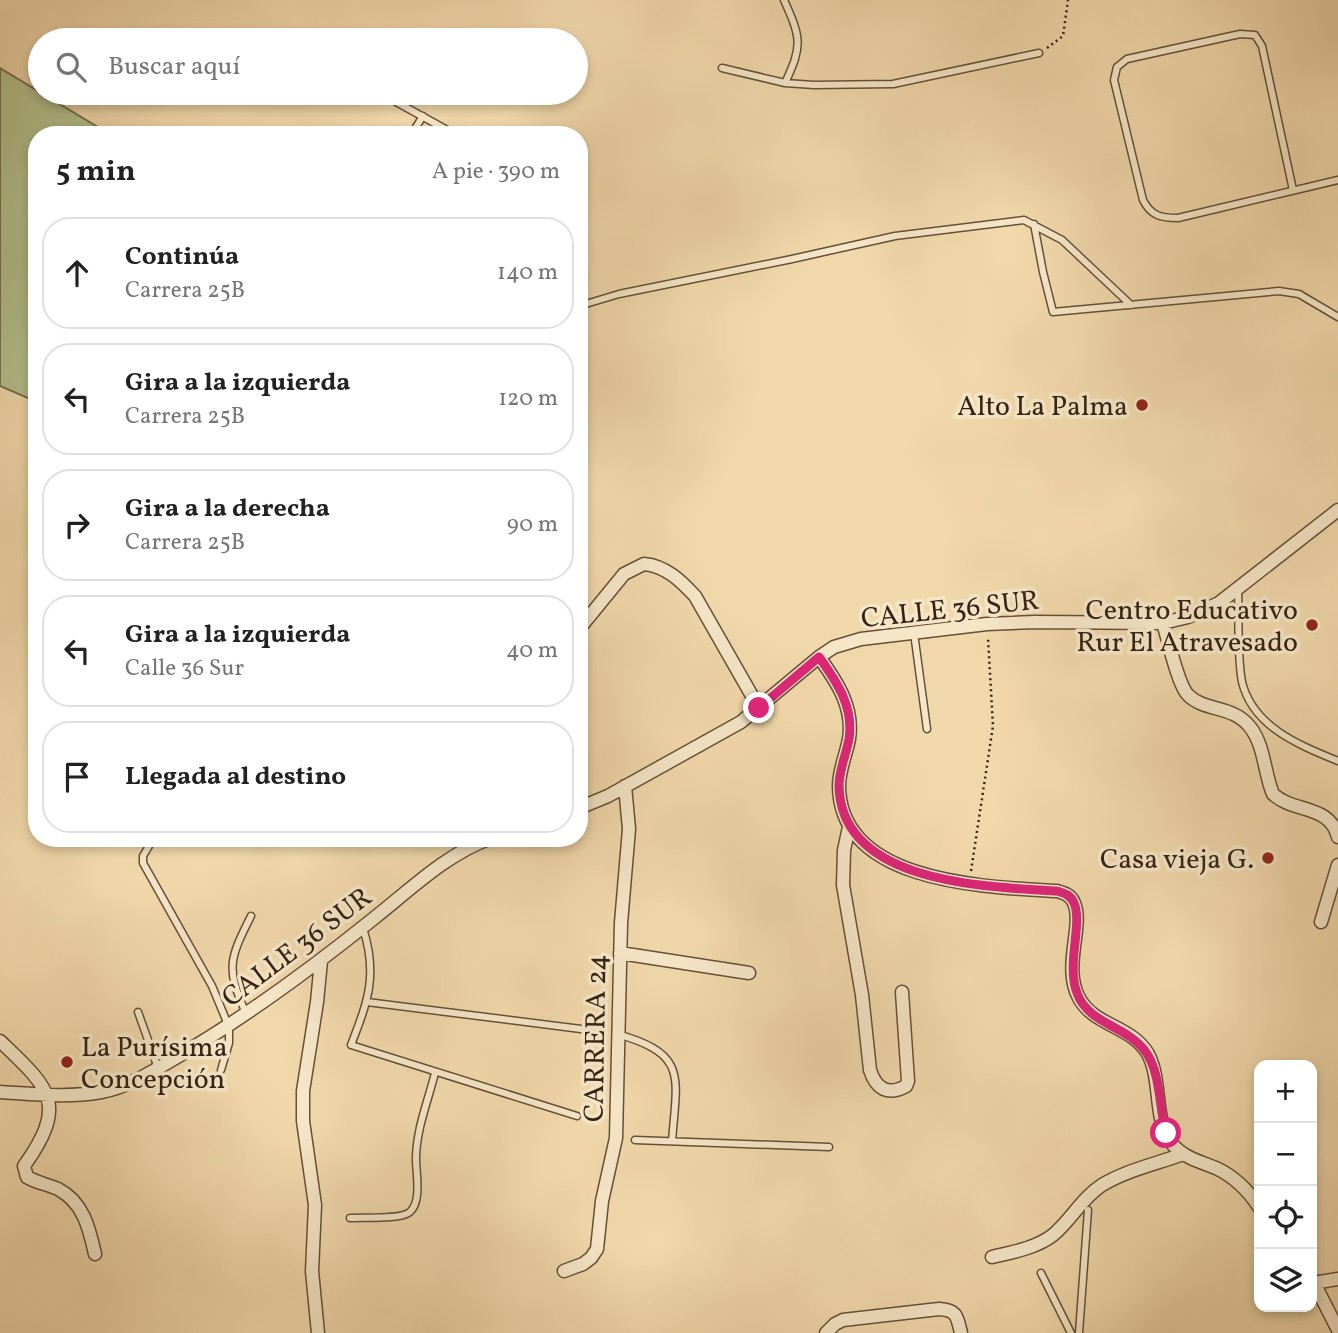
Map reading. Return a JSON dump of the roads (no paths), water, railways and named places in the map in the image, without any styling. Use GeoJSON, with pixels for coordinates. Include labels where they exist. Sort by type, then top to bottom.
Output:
{"type":"FeatureCollection","features":[{"type":"Feature","properties":{"kind":"street","name":"CALLE 36 SUR"},"geometry":{"type":"LineString","coordinates":[[588,803],[625,786],[741,722],[819,657],[845,643],[987,624],[1163,623],[1203,612],[1238,589],[1338,510]]}},
{"type":"Feature","properties":{"kind":"street"},"geometry":{"type":"LineString","coordinates":[[588,617],[624,574],[644,564],[662,568],[683,583],[695,596],[759,708]]}},
{"type":"Feature","properties":{"kind":"street"},"geometry":{"type":"LineString","coordinates":[[1163,623],[1182,682],[1189,695],[1242,719],[1258,740],[1273,794],[1279,800],[1326,817],[1338,837]]}},
{"type":"Feature","properties":{"kind":"street"},"geometry":{"type":"LineString","coordinates":[[819,657],[839,686],[847,705],[850,722],[839,784],[841,809],[849,827],[890,861],[926,875],[969,883],[1067,894],[1074,902],[1076,914],[1072,978],[1078,996],[1087,1009],[1100,1020],[1136,1040],[1147,1054],[1153,1069],[1166,1133],[1172,1144],[1183,1154],[1219,1169],[1236,1180],[1254,1201]]}},
{"type":"Feature","properties":{"kind":"street","name":"CARRERA 24"},"geometry":{"type":"LineString","coordinates":[[564,1271],[583,1264],[597,1249],[602,1201],[615,1138],[620,953],[629,829],[625,786]]}},
{"type":"Feature","properties":{"kind":"street"},"geometry":{"type":"LineString","coordinates":[[849,827],[844,850],[842,885],[862,995],[870,1070],[873,1081],[879,1088],[888,1091],[906,1087],[908,1081],[902,992]]}},
{"type":"Feature","properties":{"kind":"street","name":"CALLE 36 SUR"},"geometry":{"type":"LineString","coordinates":[[0,1092],[47,1095],[104,1092],[158,1068],[229,1027],[321,961],[450,859],[473,847]]}},
{"type":"Feature","properties":{"kind":"street"},"geometry":{"type":"LineString","coordinates":[[1321,922],[1338,865]]}},
{"type":"Feature","properties":{"kind":"street"},"geometry":{"type":"LineString","coordinates":[[620,953],[749,973]]}},
{"type":"Feature","properties":{"kind":"street"},"geometry":{"type":"LineString","coordinates":[[318,1333],[312,1271],[315,1205],[303,1121],[303,1101],[321,961]]}},
{"type":"Feature","properties":{"kind":"street"},"geometry":{"type":"LineString","coordinates":[[0,1041],[33,1073],[47,1095],[47,1127],[42,1141],[24,1166],[27,1177],[74,1198],[90,1230],[95,1254]]}},
{"type":"Feature","properties":{"kind":"street"},"geometry":{"type":"LineString","coordinates":[[992,1257],[1028,1248],[1054,1234],[1091,1193],[1104,1185],[1183,1154]]}},
{"type":"Feature","properties":{"kind":"street"},"geometry":{"type":"LineString","coordinates":[[1317,1281],[1338,1279]]}},
{"type":"Feature","properties":{"kind":"street"},"geometry":{"type":"LineString","coordinates":[[1317,1289],[1338,1330]]}},
{"type":"Feature","properties":{"kind":"street"},"geometry":{"type":"LineString","coordinates":[[826,1333],[835,1324],[851,1318],[939,1309],[950,1310],[957,1315],[961,1333]]}},
{"type":"Feature","properties":{"kind":"lane"},"geometry":{"type":"LineString","coordinates":[[784,0],[799,46],[785,83]]}},
{"type":"Feature","properties":{"kind":"lane"},"geometry":{"type":"LineString","coordinates":[[1293,190],[1262,46],[1255,35],[1240,34],[1127,59],[1117,67],[1114,79],[1148,211],[1165,218],[1178,218],[1338,180]]}},
{"type":"Feature","properties":{"kind":"lane"},"geometry":{"type":"LineString","coordinates":[[722,68],[785,83],[893,84],[1039,53]]}},
{"type":"Feature","properties":{"kind":"lane"},"geometry":{"type":"LineString","coordinates":[[402,105],[440,126]]}},
{"type":"Feature","properties":{"kind":"lane"},"geometry":{"type":"LineString","coordinates":[[417,126],[423,116]]}},
{"type":"Feature","properties":{"kind":"lane"},"geometry":{"type":"LineString","coordinates":[[588,303],[619,294],[895,236],[1024,220],[1062,240],[1131,305]]}},
{"type":"Feature","properties":{"kind":"lane"},"geometry":{"type":"LineString","coordinates":[[1034,225],[1053,312],[1279,291],[1299,294],[1338,317]]}},
{"type":"Feature","properties":{"kind":"lane"},"geometry":{"type":"LineString","coordinates":[[1238,589],[1242,680],[1246,694],[1273,729],[1289,740],[1338,761]]}},
{"type":"Feature","properties":{"kind":"lane"},"geometry":{"type":"LineString","coordinates":[[914,633],[927,729]]}},
{"type":"Feature","properties":{"kind":"lane"},"geometry":{"type":"LineString","coordinates":[[148,847],[143,856],[143,863],[212,986],[229,1027],[229,1043],[221,1070]]}},
{"type":"Feature","properties":{"kind":"lane"},"geometry":{"type":"LineString","coordinates":[[247,1014],[233,982],[232,957],[251,916]]}},
{"type":"Feature","properties":{"kind":"lane"},"geometry":{"type":"LineString","coordinates":[[363,928],[369,945],[372,973],[367,1002],[351,1045],[577,1116]]}},
{"type":"Feature","properties":{"kind":"lane"},"geometry":{"type":"LineString","coordinates":[[367,1002],[581,1029]]}},
{"type":"Feature","properties":{"kind":"lane"},"geometry":{"type":"LineString","coordinates":[[138,1012],[158,1068]]}},
{"type":"Feature","properties":{"kind":"lane"},"geometry":{"type":"LineString","coordinates":[[617,1034],[645,1042],[665,1055],[669,1062],[676,1083],[672,1141]]}},
{"type":"Feature","properties":{"kind":"lane"},"geometry":{"type":"LineString","coordinates":[[350,1218],[399,1216],[411,1210],[416,1203],[416,1154],[435,1073]]}},
{"type":"Feature","properties":{"kind":"lane"},"geometry":{"type":"LineString","coordinates":[[635,1140],[829,1146]]}},
{"type":"Feature","properties":{"kind":"lane"},"geometry":{"type":"LineString","coordinates":[[1079,1333],[1088,1210]]}},
{"type":"Feature","properties":{"kind":"lane"},"geometry":{"type":"LineString","coordinates":[[1041,1273],[1071,1333]]}},
{"type":"Feature","properties":{"kind":"place","name":"Alto La Palma"},"geometry":{"type":"Point","coordinates":[1142,405]}},
{"type":"Feature","properties":{"kind":"place","name":"Centro Educativo Rur El Atravesado"},"geometry":{"type":"Point","coordinates":[1312,625]}},
{"type":"Feature","properties":{"kind":"place","name":"Casa vieja G."},"geometry":{"type":"Point","coordinates":[1268,858]}},
{"type":"Feature","properties":{"kind":"place","name":"La Purísima Concepción"},"geometry":{"type":"Point","coordinates":[67,1062]}}]}
